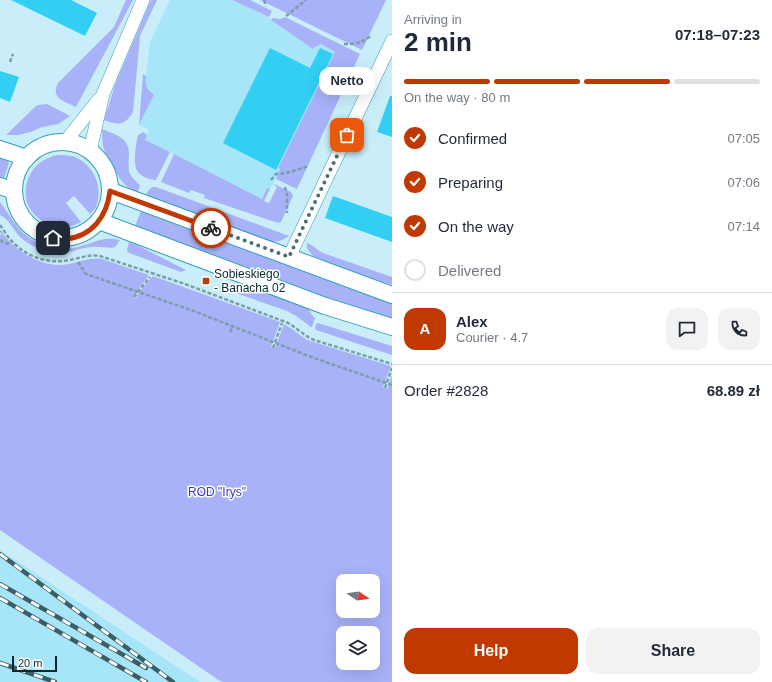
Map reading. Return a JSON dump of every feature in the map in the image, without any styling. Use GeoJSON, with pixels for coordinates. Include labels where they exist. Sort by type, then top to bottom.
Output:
{"type":"FeatureCollection","features":[{"type":"Feature","properties":{"kind":"street"},"geometry":{"type":"LineString","coordinates":[[90,151],[102,94],[143,0]]}},
{"type":"Feature","properties":{"kind":"street"},"geometry":{"type":"LineString","coordinates":[[289,257],[392,41]]}},
{"type":"Feature","properties":{"kind":"street"},"geometry":{"type":"LineString","coordinates":[[65,142],[102,94]]}},
{"type":"Feature","properties":{"kind":"street"},"geometry":{"type":"LineString","coordinates":[[65,142],[78,145],[90,151],[99,159],[109,180],[109,202],[99,221],[90,230],[78,236],[66,239],[53,238],[36,231],[22,218],[15,201],[7,189],[15,179],[19,168],[27,158],[38,149],[51,143],[65,142]]}},
{"type":"Feature","properties":{"kind":"street"},"geometry":{"type":"LineString","coordinates":[[0,149],[27,158]]}},
{"type":"Feature","properties":{"kind":"street"},"geometry":{"type":"LineString","coordinates":[[110,191],[392,295]]}},
{"type":"Feature","properties":{"kind":"street"},"geometry":{"type":"LineString","coordinates":[[99,221],[325,306],[392,327]]}},
{"type":"Feature","properties":{"kind":"path"},"geometry":{"type":"LineString","coordinates":[[264,0],[266,6]]}},
{"type":"Feature","properties":{"kind":"path"},"geometry":{"type":"LineString","coordinates":[[286,16],[306,0]]}},
{"type":"Feature","properties":{"kind":"path"},"geometry":{"type":"LineString","coordinates":[[344,44],[355,44],[371,36]]}},
{"type":"Feature","properties":{"kind":"path"},"geometry":{"type":"LineString","coordinates":[[10,62],[13,54]]}},
{"type":"Feature","properties":{"kind":"path"},"geometry":{"type":"LineString","coordinates":[[271,180],[276,174],[287,173],[309,166]]}},
{"type":"Feature","properties":{"kind":"path"},"geometry":{"type":"LineString","coordinates":[[285,187],[287,195],[287,213]]}},
{"type":"Feature","properties":{"kind":"path"},"geometry":{"type":"LineString","coordinates":[[0,225],[21,250],[46,261],[60,262],[91,255],[100,256],[185,284],[283,321],[294,326],[305,336],[314,340],[392,364]]}},
{"type":"Feature","properties":{"kind":"path"},"geometry":{"type":"LineString","coordinates":[[0,240],[10,244]]}},
{"type":"Feature","properties":{"kind":"path"},"geometry":{"type":"LineString","coordinates":[[78,262],[86,274],[191,310],[314,358],[392,385]]}},
{"type":"Feature","properties":{"kind":"path"},"geometry":{"type":"LineString","coordinates":[[134,297],[150,277]]}},
{"type":"Feature","properties":{"kind":"path"},"geometry":{"type":"LineString","coordinates":[[273,348],[282,323]]}},
{"type":"Feature","properties":{"kind":"path"},"geometry":{"type":"LineString","coordinates":[[230,332],[233,326]]}},
{"type":"Feature","properties":{"kind":"path"},"geometry":{"type":"LineString","coordinates":[[384,388],[392,368]]}},
{"type":"Feature","properties":{"kind":"shaded area"},"geometry":{"type":"Polygon","coordinates":[[[170,0],[232,0],[266,16],[314,49],[321,44],[335,52],[278,168],[280,169],[276,179],[270,189],[267,188],[262,199],[145,140],[149,130],[139,125],[154,95],[145,84],[150,42],[170,0]]]}},
{"type":"Feature","properties":{"kind":"shaded area"},"geometry":{"type":"Polygon","coordinates":[[[0,550],[200,682],[0,682],[0,550]]]}},
{"type":"Feature","properties":{"kind":"green space"},"geometry":{"type":"Polygon","coordinates":[[[126,0],[133,0],[76,107],[63,101],[57,96],[56,88],[58,83],[114,27],[126,0]]]}},
{"type":"Feature","properties":{"kind":"green space"},"geometry":{"type":"Polygon","coordinates":[[[151,0],[157,0],[140,36],[133,112],[127,120],[121,123],[113,123],[104,120],[115,85],[151,0]]]}},
{"type":"Feature","properties":{"kind":"green space"},"geometry":{"type":"Polygon","coordinates":[[[232,0],[250,0],[272,11],[269,17],[232,0]]]}},
{"type":"Feature","properties":{"kind":"green space"},"geometry":{"type":"Polygon","coordinates":[[[260,0],[386,0],[362,50],[260,0]]]}},
{"type":"Feature","properties":{"kind":"green space"},"geometry":{"type":"Polygon","coordinates":[[[285,17],[360,54],[297,189],[276,179],[280,169],[278,168],[335,52],[321,44],[313,49],[271,20],[273,18],[280,19],[285,17]]]}},
{"type":"Feature","properties":{"kind":"green space"},"geometry":{"type":"Polygon","coordinates":[[[143,74],[146,76],[147,87],[154,95],[139,125],[143,74]]]}},
{"type":"Feature","properties":{"kind":"green space"},"geometry":{"type":"Polygon","coordinates":[[[47,104],[70,116],[58,124],[42,127],[31,132],[18,135],[6,135],[36,106],[47,104]]]}},
{"type":"Feature","properties":{"kind":"green space"},"geometry":{"type":"Polygon","coordinates":[[[102,129],[120,137],[126,143],[129,152],[130,173],[140,186],[137,193],[128,187],[117,174],[103,145],[102,129]]]}},
{"type":"Feature","properties":{"kind":"green space"},"geometry":{"type":"Polygon","coordinates":[[[143,132],[147,135],[145,140],[170,152],[156,180],[147,178],[137,171],[135,156],[137,139],[138,135],[143,132]]]}},
{"type":"Feature","properties":{"kind":"green space"},"geometry":{"type":"Polygon","coordinates":[[[174,154],[262,199],[267,188],[270,189],[264,201],[269,203],[277,187],[274,184],[291,192],[293,196],[281,222],[278,223],[204,198],[205,195],[191,190],[189,193],[161,182],[174,154]]]}},
{"type":"Feature","properties":{"kind":"green space"},"geometry":{"type":"Polygon","coordinates":[[[63,155],[75,157],[82,161],[92,171],[96,178],[99,192],[96,207],[90,214],[74,196],[66,203],[81,222],[73,226],[63,227],[50,225],[38,218],[33,213],[27,202],[26,188],[30,175],[39,164],[54,156],[63,155]]]}},
{"type":"Feature","properties":{"kind":"green space"},"geometry":{"type":"Polygon","coordinates":[[[0,158],[8,161],[9,163],[4,178],[0,177],[0,158]]]}},
{"type":"Feature","properties":{"kind":"green space"},"geometry":{"type":"Polygon","coordinates":[[[152,187],[156,187],[289,236],[280,241],[269,241],[146,195],[152,187]]]}},
{"type":"Feature","properties":{"kind":"green space"},"geometry":{"type":"Polygon","coordinates":[[[0,202],[18,228],[29,238],[41,244],[57,248],[69,248],[78,247],[104,239],[120,240],[113,248],[90,247],[63,253],[49,252],[31,245],[20,237],[11,225],[0,215],[0,202]]]}},
{"type":"Feature","properties":{"kind":"green space"},"geometry":{"type":"Polygon","coordinates":[[[141,211],[392,304],[392,318],[334,300],[135,226],[141,211]]]}},
{"type":"Feature","properties":{"kind":"green space","name":"ROD \"Irys\""},"geometry":{"type":"Polygon","coordinates":[[[2,232],[22,252],[49,264],[59,265],[89,259],[102,259],[149,275],[133,297],[136,298],[153,276],[280,322],[271,347],[275,348],[284,324],[307,340],[391,366],[383,387],[387,389],[392,375],[392,682],[220,681],[0,530],[0,236],[2,232]]]}},
{"type":"Feature","properties":{"kind":"green space"},"geometry":{"type":"Polygon","coordinates":[[[129,242],[186,270],[181,272],[129,253],[127,250],[129,242]]]}},
{"type":"Feature","properties":{"kind":"green space"},"geometry":{"type":"Polygon","coordinates":[[[307,243],[323,253],[392,277],[392,285],[352,272],[313,256],[307,248],[307,243]]]}},
{"type":"Feature","properties":{"kind":"green space"},"geometry":{"type":"Polygon","coordinates":[[[228,285],[266,292],[306,307],[315,318],[312,327],[287,311],[230,291],[228,285]]]}},
{"type":"Feature","properties":{"kind":"green space"},"geometry":{"type":"Polygon","coordinates":[[[318,323],[392,346],[392,355],[316,330],[316,324],[318,323]]]}},
{"type":"Feature","properties":{"kind":"building"},"geometry":{"type":"Polygon","coordinates":[[[11,0],[71,0],[97,13],[85,36],[11,0]]]}},
{"type":"Feature","properties":{"kind":"building"},"geometry":{"type":"Polygon","coordinates":[[[270,48],[310,68],[320,48],[333,54],[276,170],[223,143],[270,48]]]}},
{"type":"Feature","properties":{"kind":"building"},"geometry":{"type":"Polygon","coordinates":[[[0,71],[19,77],[10,102],[0,98],[0,71]]]}},
{"type":"Feature","properties":{"kind":"building"},"geometry":{"type":"Polygon","coordinates":[[[390,96],[392,96],[392,137],[377,132],[390,96]]]}},
{"type":"Feature","properties":{"kind":"building"},"geometry":{"type":"Polygon","coordinates":[[[333,196],[392,217],[392,242],[325,218],[333,196]]]}},
{"type":"Feature","properties":{"kind":"railway"},"geometry":{"type":"LineString","coordinates":[[0,554],[173,682]]}},
{"type":"Feature","properties":{"kind":"railway"},"geometry":{"type":"LineString","coordinates":[[0,584],[146,668]]}},
{"type":"Feature","properties":{"kind":"railway"},"geometry":{"type":"LineString","coordinates":[[0,598],[146,682]]}},
{"type":"Feature","properties":{"kind":"railway"},"geometry":{"type":"LineString","coordinates":[[0,663],[55,682]]}},
{"type":"Feature","properties":{"kind":"way so far"},"geometry":{"type":"LineString","coordinates":[[211,228],[289,257],[347,135]]}},
{"type":"Feature","properties":{"kind":"place","name":"Netto"},"geometry":{"type":"Point","coordinates":[347,135]}},
{"type":"Feature","properties":{"kind":"place","name":"Sobieskiego - Banacha 02"},"geometry":{"type":"Point","coordinates":[206,281]}},
{"type":"Feature","properties":{"kind":"route"},"geometry":{"type":"LineString","coordinates":[[53,238],[66,239],[78,236],[90,230],[105,212],[109,202],[110,191],[211,228]]}}]}
